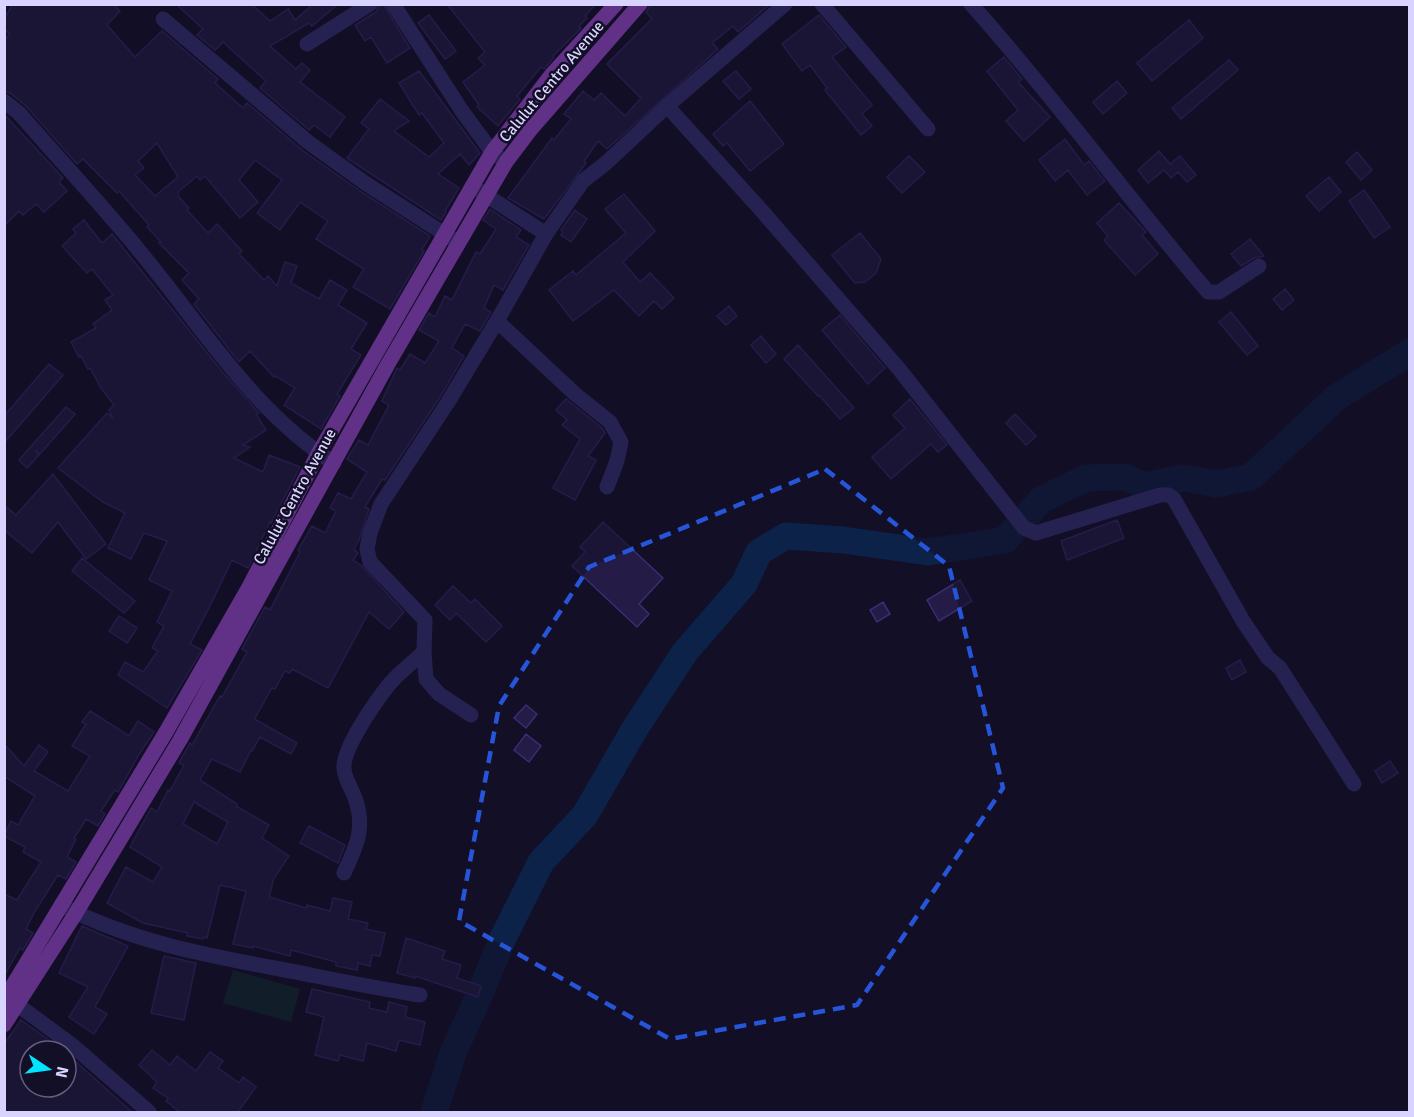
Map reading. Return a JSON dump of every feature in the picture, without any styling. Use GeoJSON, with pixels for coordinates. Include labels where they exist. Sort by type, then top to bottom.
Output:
{"type":"FeatureCollection","features":[{"type":"Feature","properties":{"kind":"main road","name":"Calulut Centro Avenue"},"geometry":{"type":"LineString","coordinates":[[9,1001],[76,913],[180,740],[333,463],[451,238],[472,186],[492,152],[552,74],[616,4]]}},
{"type":"Feature","properties":{"kind":"main road","name":"Calulut Centro Avenue"},"geometry":{"type":"LineString","coordinates":[[4,1024],[9,1001],[61,905],[166,732],[249,587],[318,454],[451,238],[486,196],[506,162],[531,129],[638,5]]}},
{"type":"Feature","properties":{"kind":"main road"},"geometry":{"type":"LineString","coordinates":[[95,850],[109,859]]}},
{"type":"Feature","properties":{"kind":"street"},"geometry":{"type":"LineString","coordinates":[[306,44],[370,4]]}},
{"type":"Feature","properties":{"kind":"street"},"geometry":{"type":"LineString","coordinates":[[393,4],[462,111],[492,152],[506,162]]}},
{"type":"Feature","properties":{"kind":"street"},"geometry":{"type":"LineString","coordinates":[[471,715],[439,694],[426,679],[425,620],[419,611],[369,562],[367,549],[370,533],[381,504],[448,402],[546,234],[583,182],[785,4]]}},
{"type":"Feature","properties":{"kind":"street"},"geometry":{"type":"LineString","coordinates":[[822,4],[928,129]]}},
{"type":"Feature","properties":{"kind":"street"},"geometry":{"type":"LineString","coordinates":[[971,4],[1094,150],[1153,227],[1208,292],[1219,292],[1258,266]]}},
{"type":"Feature","properties":{"kind":"street"},"geometry":{"type":"LineString","coordinates":[[163,19],[308,142],[365,183],[451,238]]}},
{"type":"Feature","properties":{"kind":"street"},"geometry":{"type":"LineString","coordinates":[[4,101],[19,113],[137,248],[216,349],[273,415],[318,454],[333,463]]}},
{"type":"Feature","properties":{"kind":"street"},"geometry":{"type":"LineString","coordinates":[[667,106],[770,220],[899,369],[1019,522],[1036,533],[1130,503],[1169,495],[1174,499],[1243,621],[1268,658],[1280,668],[1354,784]]}},
{"type":"Feature","properties":{"kind":"street"},"geometry":{"type":"LineString","coordinates":[[472,186],[546,234]]}},
{"type":"Feature","properties":{"kind":"street"},"geometry":{"type":"LineString","coordinates":[[497,321],[575,394],[610,422],[621,442],[617,462],[607,487]]}},
{"type":"Feature","properties":{"kind":"street"},"geometry":{"type":"LineString","coordinates":[[344,873],[358,843],[361,825],[356,801],[344,771],[344,757],[388,685],[424,652]]}},
{"type":"Feature","properties":{"kind":"street"},"geometry":{"type":"LineString","coordinates":[[61,905],[76,913],[167,947],[420,995]]}},
{"type":"Feature","properties":{"kind":"street"},"geometry":{"type":"LineString","coordinates":[[9,1001],[72,1046],[149,1113]]}},
{"type":"Feature","properties":{"kind":"highlighted area"},"geometry":{"type":"Polygon","coordinates":[[[825,469],[949,566],[1003,788],[857,1005],[670,1039],[459,921],[499,706],[589,567],[825,469]]]}},
{"type":"Feature","properties":{"kind":"green space"},"geometry":{"type":"Polygon","coordinates":[[[233,970],[300,989],[291,1022],[223,1003],[233,970]]]}},
{"type":"Feature","properties":{"kind":"building"},"geometry":{"type":"Polygon","coordinates":[[[13,4],[113,4],[120,11],[107,25],[135,57],[162,31],[218,79],[215,83],[243,108],[247,103],[302,150],[430,236],[422,250],[424,251],[390,309],[353,287],[364,269],[316,239],[328,221],[300,202],[280,230],[257,213],[282,180],[255,160],[239,180],[258,202],[240,218],[205,176],[200,180],[197,176],[178,192],[178,196],[189,208],[187,210],[208,233],[217,224],[242,251],[239,254],[264,280],[268,276],[277,286],[285,262],[297,266],[291,283],[319,299],[330,280],[347,290],[338,305],[367,323],[351,349],[361,355],[337,394],[340,396],[321,429],[284,405],[295,388],[276,376],[274,377],[250,351],[239,362],[194,304],[199,299],[182,280],[189,273],[159,243],[161,242],[147,227],[149,225],[119,191],[117,193],[83,159],[77,164],[26,106],[4,91],[4,42],[10,33],[4,30],[4,19],[13,4]],[[157,143],[138,161],[144,168],[135,175],[155,196],[178,177],[157,143]]]}},
{"type":"Feature","properties":{"kind":"building"},"geometry":{"type":"Polygon","coordinates":[[[176,4],[251,4],[270,21],[288,9],[295,20],[313,4],[338,4],[312,26],[309,23],[270,46],[296,69],[302,63],[310,70],[300,82],[345,117],[330,137],[314,125],[309,130],[260,88],[266,81],[223,42],[215,50],[197,35],[203,29],[176,4]]]}},
{"type":"Feature","properties":{"kind":"building"},"geometry":{"type":"Polygon","coordinates":[[[380,4],[383,4],[410,48],[387,63],[371,37],[365,41],[355,25],[376,12],[380,4]]]}},
{"type":"Feature","properties":{"kind":"building"},"geometry":{"type":"Polygon","coordinates":[[[447,4],[596,4],[585,16],[587,18],[579,26],[581,28],[553,56],[544,69],[541,67],[517,96],[520,99],[498,126],[477,107],[479,105],[463,82],[485,65],[478,58],[485,52],[447,4]]]}},
{"type":"Feature","properties":{"kind":"building"},"geometry":{"type":"Polygon","coordinates":[[[651,4],[770,4],[738,32],[733,26],[712,43],[718,49],[607,149],[598,141],[584,161],[586,163],[544,219],[508,198],[552,138],[554,140],[571,119],[564,114],[583,91],[594,100],[601,93],[625,116],[641,98],[607,64],[652,19],[646,12],[651,4]]]}},
{"type":"Feature","properties":{"kind":"building"},"geometry":{"type":"Polygon","coordinates":[[[429,15],[456,51],[445,59],[418,23],[429,15]]]}},
{"type":"Feature","properties":{"kind":"building"},"geometry":{"type":"Polygon","coordinates":[[[819,15],[846,47],[832,57],[872,105],[862,114],[872,126],[861,135],[825,90],[827,88],[810,65],[802,71],[782,44],[819,15]]]}},
{"type":"Feature","properties":{"kind":"building"},"geometry":{"type":"Polygon","coordinates":[[[1189,20],[1203,38],[1152,81],[1137,63],[1189,20]]]}},
{"type":"Feature","properties":{"kind":"building"},"geometry":{"type":"Polygon","coordinates":[[[1004,57],[1022,79],[1018,82],[1050,117],[1024,141],[1006,121],[1018,110],[987,71],[1004,57]]]}},
{"type":"Feature","properties":{"kind":"building"},"geometry":{"type":"Polygon","coordinates":[[[1229,60],[1238,70],[1181,119],[1172,108],[1229,60]]]}},
{"type":"Feature","properties":{"kind":"building"},"geometry":{"type":"Polygon","coordinates":[[[419,71],[480,153],[469,165],[460,154],[438,174],[459,188],[441,220],[347,158],[369,129],[361,123],[380,99],[409,121],[394,131],[429,157],[444,143],[422,113],[419,115],[399,83],[419,71]]]}},
{"type":"Feature","properties":{"kind":"building"},"geometry":{"type":"Polygon","coordinates":[[[736,71],[751,89],[739,99],[723,81],[736,71]]]}},
{"type":"Feature","properties":{"kind":"building"},"geometry":{"type":"Polygon","coordinates":[[[1117,81],[1127,93],[1103,114],[1093,102],[1117,81]]]}},
{"type":"Feature","properties":{"kind":"building"},"geometry":{"type":"Polygon","coordinates":[[[750,101],[784,144],[750,171],[727,143],[723,146],[713,134],[750,101]]]}},
{"type":"Feature","properties":{"kind":"building"},"geometry":{"type":"Polygon","coordinates":[[[4,114],[63,178],[59,182],[67,191],[44,212],[36,204],[23,215],[19,211],[4,226],[4,114]]]}},
{"type":"Feature","properties":{"kind":"building"},"geometry":{"type":"Polygon","coordinates":[[[1065,139],[1084,165],[1089,161],[1105,181],[1087,195],[1068,170],[1055,181],[1039,160],[1065,139]]]}},
{"type":"Feature","properties":{"kind":"building"},"geometry":{"type":"Polygon","coordinates":[[[1159,151],[1170,164],[1180,156],[1196,175],[1187,182],[1178,172],[1171,178],[1164,170],[1148,183],[1138,170],[1159,151]]]}},
{"type":"Feature","properties":{"kind":"building"},"geometry":{"type":"Polygon","coordinates":[[[1357,152],[1372,170],[1361,180],[1346,162],[1357,152]]]}},
{"type":"Feature","properties":{"kind":"building"},"geometry":{"type":"Polygon","coordinates":[[[909,156],[925,172],[902,193],[887,177],[909,156]]]}},
{"type":"Feature","properties":{"kind":"building"},"geometry":{"type":"Polygon","coordinates":[[[1329,177],[1341,192],[1319,211],[1306,196],[1329,177]]]}},
{"type":"Feature","properties":{"kind":"building"},"geometry":{"type":"Polygon","coordinates":[[[1364,190],[1390,227],[1374,238],[1349,201],[1364,190]]]}},
{"type":"Feature","properties":{"kind":"building"},"geometry":{"type":"Polygon","coordinates":[[[624,194],[655,231],[623,262],[640,282],[650,273],[674,298],[662,309],[654,301],[639,316],[614,290],[573,321],[549,290],[573,271],[576,275],[626,233],[605,209],[624,194]]]}},
{"type":"Feature","properties":{"kind":"building"},"geometry":{"type":"Polygon","coordinates":[[[1119,203],[1146,232],[1142,235],[1158,254],[1135,275],[1104,240],[1108,236],[1097,223],[1119,203]]]}},
{"type":"Feature","properties":{"kind":"building"},"geometry":{"type":"Polygon","coordinates":[[[490,209],[521,230],[516,237],[529,245],[503,290],[494,285],[484,308],[491,312],[480,331],[465,324],[452,348],[464,356],[440,397],[365,507],[369,509],[354,549],[358,553],[353,560],[362,566],[404,612],[389,629],[369,612],[328,688],[292,669],[290,673],[285,671],[275,689],[272,688],[255,718],[297,743],[291,754],[260,737],[240,772],[212,759],[200,780],[237,804],[236,806],[269,825],[262,838],[289,856],[274,878],[269,897],[306,908],[307,905],[330,911],[333,898],[352,902],[348,919],[368,923],[366,929],[385,933],[380,956],[372,955],[370,966],[358,963],[357,970],[336,966],[336,962],[291,950],[290,956],[253,946],[253,948],[233,944],[246,891],[220,885],[207,938],[187,936],[188,933],[143,923],[107,903],[126,867],[153,882],[162,867],[130,847],[151,808],[157,812],[168,790],[170,791],[184,765],[179,763],[220,696],[222,697],[247,652],[242,649],[265,607],[270,610],[312,526],[325,533],[336,511],[330,508],[338,493],[351,499],[367,472],[347,459],[359,440],[368,445],[389,405],[382,401],[397,368],[400,370],[410,354],[425,363],[439,341],[419,330],[429,313],[435,317],[445,296],[452,300],[476,252],[480,254],[496,229],[483,220],[490,209]],[[194,802],[183,824],[217,844],[228,822],[194,802]]]}},
{"type":"Feature","properties":{"kind":"building"},"geometry":{"type":"Polygon","coordinates":[[[575,210],[587,219],[571,242],[561,235],[563,232],[561,230],[575,210]]]}},
{"type":"Feature","properties":{"kind":"building"},"geometry":{"type":"Polygon","coordinates":[[[84,220],[102,243],[112,234],[220,369],[259,413],[256,414],[266,430],[243,445],[250,447],[234,458],[263,472],[269,455],[300,467],[248,568],[232,560],[190,644],[202,650],[167,708],[118,675],[125,662],[143,672],[158,651],[152,648],[164,626],[157,622],[172,591],[149,580],[167,541],[144,533],[131,559],[108,548],[125,513],[103,502],[58,468],[107,413],[113,418],[109,410],[114,405],[90,368],[88,369],[81,356],[79,357],[71,342],[96,328],[93,324],[112,310],[105,300],[113,295],[92,269],[87,273],[62,246],[76,233],[73,229],[84,220]]]}},
{"type":"Feature","properties":{"kind":"building"},"geometry":{"type":"Polygon","coordinates":[[[860,233],[881,259],[876,273],[865,282],[855,283],[832,255],[860,233]]]}},
{"type":"Feature","properties":{"kind":"building"},"geometry":{"type":"Polygon","coordinates":[[[1250,239],[1264,256],[1254,258],[1241,266],[1231,254],[1250,239]]]}},
{"type":"Feature","properties":{"kind":"building"},"geometry":{"type":"Polygon","coordinates":[[[1285,289],[1294,300],[1282,310],[1273,299],[1285,289]]]}},
{"type":"Feature","properties":{"kind":"building"},"geometry":{"type":"Polygon","coordinates":[[[729,306],[737,316],[726,325],[717,316],[729,306]]]}},
{"type":"Feature","properties":{"kind":"building"},"geometry":{"type":"Polygon","coordinates":[[[1231,312],[1258,346],[1247,355],[1219,322],[1231,312]]]}},
{"type":"Feature","properties":{"kind":"building"},"geometry":{"type":"Polygon","coordinates":[[[840,315],[885,368],[868,384],[822,330],[840,315]]]}},
{"type":"Feature","properties":{"kind":"building"},"geometry":{"type":"Polygon","coordinates":[[[761,336],[776,354],[766,363],[751,345],[761,336]]]}},
{"type":"Feature","properties":{"kind":"building"},"geometry":{"type":"Polygon","coordinates":[[[798,345],[854,408],[840,419],[784,359],[798,345]]]}},
{"type":"Feature","properties":{"kind":"building"},"geometry":{"type":"Polygon","coordinates":[[[49,364],[63,375],[4,443],[4,416],[49,364]]]}},
{"type":"Feature","properties":{"kind":"building"},"geometry":{"type":"Polygon","coordinates":[[[566,399],[605,433],[588,456],[596,460],[575,500],[553,488],[580,439],[562,425],[567,420],[556,410],[566,399]]]}},
{"type":"Feature","properties":{"kind":"building"},"geometry":{"type":"Polygon","coordinates":[[[910,399],[947,445],[938,452],[931,444],[891,479],[872,457],[905,428],[893,415],[910,399]]]}},
{"type":"Feature","properties":{"kind":"building"},"geometry":{"type":"Polygon","coordinates":[[[66,407],[75,414],[40,454],[35,450],[39,455],[27,468],[19,460],[66,407]]]}},
{"type":"Feature","properties":{"kind":"building"},"geometry":{"type":"Polygon","coordinates":[[[1015,414],[1036,436],[1026,445],[1006,423],[1015,414]]]}},
{"type":"Feature","properties":{"kind":"building"},"geometry":{"type":"Polygon","coordinates":[[[53,474],[106,544],[86,559],[58,522],[32,553],[4,530],[4,505],[16,515],[53,474]]]}},
{"type":"Feature","properties":{"kind":"building"},"geometry":{"type":"Polygon","coordinates":[[[1117,520],[1124,538],[1067,560],[1061,541],[1117,520]]]}},
{"type":"Feature","properties":{"kind":"building"},"geometry":{"type":"Polygon","coordinates":[[[603,522],[663,578],[639,604],[649,614],[637,627],[572,566],[585,552],[580,547],[603,522]]]}},
{"type":"Feature","properties":{"kind":"building"},"geometry":{"type":"Polygon","coordinates":[[[82,558],[135,601],[124,613],[72,571],[82,558]]]}},
{"type":"Feature","properties":{"kind":"building"},"geometry":{"type":"Polygon","coordinates":[[[960,580],[972,601],[939,621],[927,600],[960,580]]]}},
{"type":"Feature","properties":{"kind":"building"},"geometry":{"type":"Polygon","coordinates":[[[453,586],[471,603],[475,599],[502,626],[486,642],[456,613],[450,620],[435,605],[453,586]]]}},
{"type":"Feature","properties":{"kind":"building"},"geometry":{"type":"Polygon","coordinates":[[[883,602],[890,614],[877,622],[870,610],[883,602]]]}},
{"type":"Feature","properties":{"kind":"building"},"geometry":{"type":"Polygon","coordinates":[[[119,616],[137,628],[127,643],[109,631],[119,616]]]}},
{"type":"Feature","properties":{"kind":"building"},"geometry":{"type":"Polygon","coordinates":[[[1240,660],[1246,672],[1232,680],[1226,668],[1240,660]]]}},
{"type":"Feature","properties":{"kind":"building"},"geometry":{"type":"Polygon","coordinates":[[[526,705],[537,714],[526,728],[514,718],[526,705]]]}},
{"type":"Feature","properties":{"kind":"building"},"geometry":{"type":"Polygon","coordinates":[[[90,711],[129,736],[138,721],[154,732],[118,792],[115,790],[101,811],[105,814],[98,826],[86,819],[74,838],[76,839],[67,857],[76,862],[66,879],[58,875],[35,911],[26,929],[33,933],[23,950],[20,948],[4,976],[4,894],[17,900],[41,862],[23,852],[25,847],[4,836],[11,821],[18,825],[35,796],[4,776],[4,744],[24,766],[39,745],[48,752],[34,771],[68,791],[90,756],[72,746],[86,724],[82,722],[90,711]]]}},
{"type":"Feature","properties":{"kind":"building"},"geometry":{"type":"Polygon","coordinates":[[[526,734],[541,746],[529,762],[514,750],[526,734]]]}},
{"type":"Feature","properties":{"kind":"building"},"geometry":{"type":"Polygon","coordinates":[[[1390,761],[1398,773],[1382,783],[1375,771],[1390,761]]]}},
{"type":"Feature","properties":{"kind":"building"},"geometry":{"type":"Polygon","coordinates":[[[309,826],[345,845],[338,863],[300,843],[309,826]]]}},
{"type":"Feature","properties":{"kind":"building"},"geometry":{"type":"Polygon","coordinates":[[[82,926],[128,946],[95,1007],[107,1014],[94,1034],[69,1017],[88,987],[59,973],[82,926]]]}},
{"type":"Feature","properties":{"kind":"building"},"geometry":{"type":"Polygon","coordinates":[[[406,938],[445,951],[442,959],[461,965],[457,978],[481,986],[478,997],[415,976],[415,978],[397,973],[406,938]]]}},
{"type":"Feature","properties":{"kind":"building"},"geometry":{"type":"Polygon","coordinates":[[[164,956],[196,963],[184,1020],[151,1013],[164,956]]]}},
{"type":"Feature","properties":{"kind":"building"},"geometry":{"type":"Polygon","coordinates":[[[312,989],[370,1002],[369,1008],[387,1012],[389,1002],[407,1007],[405,1017],[425,1022],[420,1045],[399,1040],[396,1051],[367,1043],[363,1061],[340,1055],[338,1061],[315,1055],[324,1017],[306,1012],[312,989]]]}},
{"type":"Feature","properties":{"kind":"building"},"geometry":{"type":"Polygon","coordinates":[[[21,1020],[47,1039],[18,1039],[18,1099],[78,1099],[78,1064],[133,1113],[4,1113],[4,1044],[21,1020]]]}},
{"type":"Feature","properties":{"kind":"building"},"geometry":{"type":"Polygon","coordinates":[[[152,1050],[170,1065],[177,1056],[196,1071],[210,1052],[223,1061],[218,1068],[239,1083],[243,1077],[256,1087],[237,1113],[181,1113],[166,1101],[168,1098],[153,1088],[157,1082],[139,1065],[152,1050]]]}},
{"type":"Feature","properties":{"kind":"waterway"},"geometry":{"type":"LineString","coordinates":[[434,1112],[453,1053],[503,938],[541,862],[585,815],[634,730],[685,652],[744,584],[759,552],[786,536],[843,540],[928,552],[1005,540],[1041,500],[1086,478],[1125,477],[1145,486],[1183,478],[1217,484],[1251,477],[1337,397],[1410,352]]}}]}
